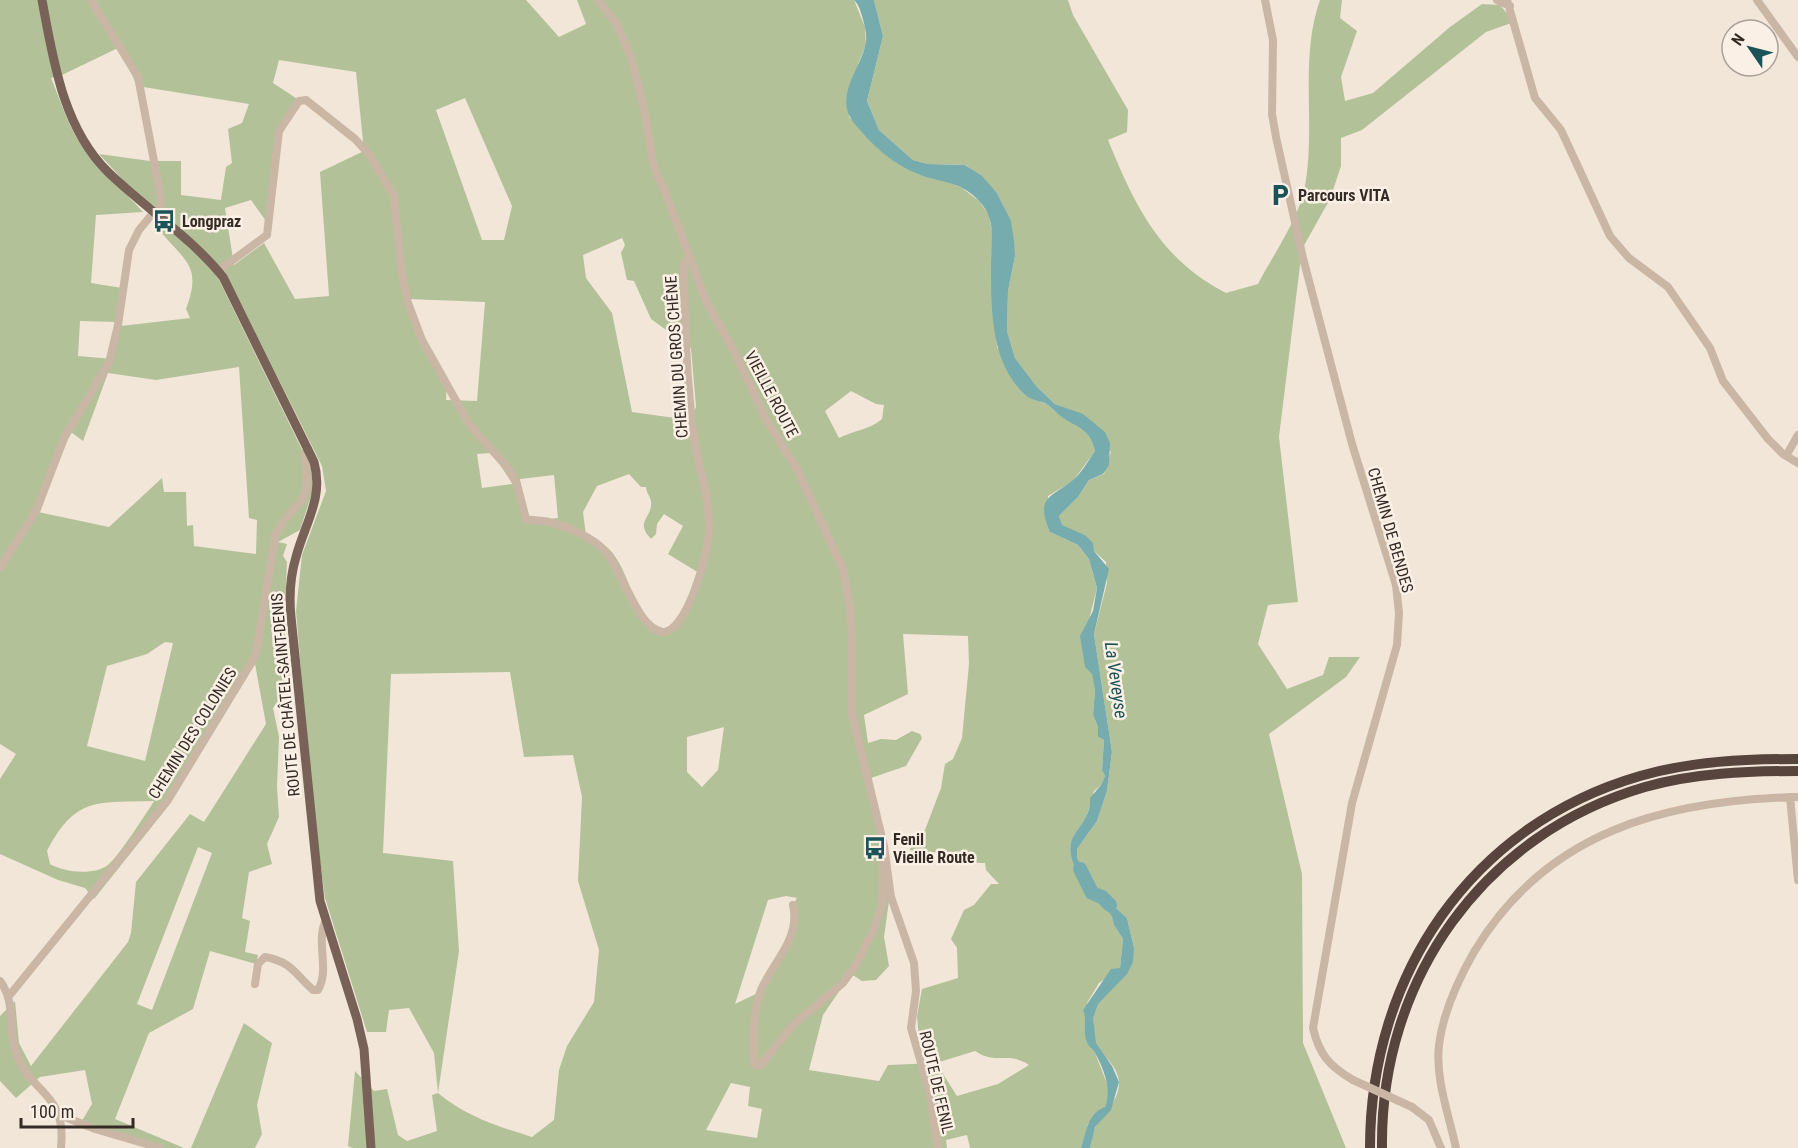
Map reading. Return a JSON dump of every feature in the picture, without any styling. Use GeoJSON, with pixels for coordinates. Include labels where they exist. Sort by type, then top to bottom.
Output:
{"type":"FeatureCollection","features":[{"type":"Feature","properties":{"kind":"highway"},"geometry":{"type":"LineString","coordinates":[[1370,1148],[1370,1111],[1378,1058],[1388,1020],[1402,982],[1443,912],[1491,859],[1549,816],[1621,782],[1692,765],[1798,759]]}},
{"type":"Feature","properties":{"kind":"highway"},"geometry":{"type":"LineString","coordinates":[[1382,1148],[1383,1111],[1390,1062],[1399,1024],[1414,987],[1432,952],[1453,920],[1500,868],[1556,826],[1626,793],[1694,777],[1798,771]]}},
{"type":"Feature","properties":{"kind":"main road","name":"ROUTE DE CHÂTEL-SAINT-DENIS"},"geometry":{"type":"LineString","coordinates":[[42,0],[59,82],[81,135],[108,172],[202,253],[218,271],[230,290],[308,449],[318,476],[317,498],[296,557],[289,596],[311,830],[325,922],[357,1019],[364,1049],[371,1148]]}},
{"type":"Feature","properties":{"kind":"street"},"geometry":{"type":"LineString","coordinates":[[0,568],[37,509],[64,438],[109,363],[118,325],[129,250],[139,230],[161,206],[138,77],[91,0]]}},
{"type":"Feature","properties":{"kind":"street","name":"VIEILLE ROUTE"},"geometry":{"type":"LineString","coordinates":[[598,0],[616,23],[631,57],[644,108],[654,168],[665,191],[708,306],[734,351],[770,425],[797,469],[840,561],[850,607],[852,713],[876,812]]}},
{"type":"Feature","properties":{"kind":"street","name":"CHEMIN DE BENDES"},"geometry":{"type":"LineString","coordinates":[[1265,0],[1273,40],[1272,114],[1276,137],[1303,258],[1352,444],[1396,585],[1400,613],[1397,645],[1352,803],[1313,1028],[1317,1047],[1327,1062],[1353,1080],[1412,1107],[1428,1120],[1441,1148]]}},
{"type":"Feature","properties":{"kind":"street"},"geometry":{"type":"LineString","coordinates":[[1497,0],[1509,3],[1535,98],[1561,130],[1610,236],[1629,258],[1668,287],[1710,348],[1723,381],[1768,439],[1786,456],[1798,463]]}},
{"type":"Feature","properties":{"kind":"street"},"geometry":{"type":"LineString","coordinates":[[1757,0],[1798,57]]}},
{"type":"Feature","properties":{"kind":"street","name":"CHEMIN DU GROS CHÊNE"},"geometry":{"type":"LineString","coordinates":[[218,271],[267,236],[270,228],[279,130],[299,101],[306,100],[355,139],[369,154],[394,196],[402,273],[408,303],[422,340],[469,424],[508,468],[517,484],[526,519],[558,524],[602,547],[646,621],[657,631],[664,632],[675,628],[685,611],[704,564],[709,535],[706,486],[693,428],[684,325],[684,264],[689,257]]}},
{"type":"Feature","properties":{"kind":"street"},"geometry":{"type":"LineString","coordinates":[[1786,456],[1798,435]]}},
{"type":"Feature","properties":{"kind":"street","name":"CHEMIN DES COLONIES"},"geometry":{"type":"LineString","coordinates":[[9,996],[168,800],[256,655],[275,536],[281,525],[306,497],[308,483],[305,454],[308,449]]}},
{"type":"Feature","properties":{"kind":"street"},"geometry":{"type":"LineString","coordinates":[[1456,1148],[1439,1070],[1442,1032],[1449,1006],[1470,960],[1505,909],[1556,864],[1582,845],[1613,829],[1695,805],[1794,797],[1798,880]]}},
{"type":"Feature","properties":{"kind":"street","name":"ROUTE DE FENIL"},"geometry":{"type":"LineString","coordinates":[[876,812],[884,846],[891,897],[914,963],[916,991],[911,1028],[930,1094],[938,1148]]}},
{"type":"Feature","properties":{"kind":"street"},"geometry":{"type":"LineString","coordinates":[[793,905],[794,929],[762,989],[755,1015],[754,1064],[760,1066],[793,1025],[843,983],[875,927],[882,905],[884,846]]}},
{"type":"Feature","properties":{"kind":"street"},"geometry":{"type":"LineString","coordinates":[[255,984],[258,964],[265,957],[282,960],[291,966],[309,987],[318,990],[324,966],[321,931],[325,922]]}},
{"type":"Feature","properties":{"kind":"street"},"geometry":{"type":"LineString","coordinates":[[0,981],[9,996],[16,1052],[28,1074],[51,1098],[60,1115],[61,1148]]}},
{"type":"Feature","properties":{"kind":"street"},"geometry":{"type":"LineString","coordinates":[[60,1115],[95,1129],[160,1148]]}},
{"type":"Feature","properties":{"kind":"green space"},"geometry":{"type":"Polygon","coordinates":[[[0,0],[526,0],[559,37],[586,24],[577,0],[854,0],[865,27],[866,45],[858,64],[849,117],[918,174],[941,178],[962,188],[979,201],[989,215],[993,238],[991,264],[997,347],[1029,397],[1047,404],[1062,417],[1084,428],[1093,439],[1095,451],[1073,481],[1048,496],[1050,532],[1078,545],[1089,559],[1097,588],[1089,620],[1095,691],[1093,715],[1098,727],[1098,737],[1104,740],[1102,770],[1105,776],[1101,785],[1094,791],[1086,819],[1074,835],[1074,868],[1113,916],[1114,925],[1123,939],[1120,968],[1099,983],[1087,1003],[1087,1042],[1095,1053],[1110,1097],[1105,1107],[1088,1124],[1081,1148],[970,1148],[967,1135],[946,1140],[947,1148],[353,1148],[348,1146],[355,1071],[374,1091],[387,1089],[398,1135],[407,1141],[437,1131],[432,1095],[438,1093],[434,1053],[409,1008],[389,1010],[386,1032],[367,1032],[325,898],[311,791],[296,611],[302,555],[326,491],[322,466],[225,272],[164,214],[125,182],[99,154],[150,161],[181,161],[181,195],[221,200],[226,167],[232,163],[228,129],[242,123],[249,104],[137,86],[120,47],[51,78],[75,136],[102,170],[143,212],[96,215],[91,283],[122,288],[116,322],[80,321],[78,356],[113,359],[121,326],[190,318],[186,309],[191,295],[192,274],[184,258],[160,231],[167,228],[202,257],[218,278],[312,470],[312,493],[300,530],[278,542],[287,544],[283,556],[287,562],[284,628],[292,697],[281,697],[273,708],[279,737],[277,787],[279,817],[267,844],[272,864],[249,872],[242,918],[250,921],[245,952],[258,955],[256,964],[210,951],[193,1009],[149,1033],[115,1119],[184,1148],[155,1148],[80,1124],[92,1104],[85,1070],[40,1077],[16,1098],[0,1081],[0,1016],[15,1001],[19,1043],[31,1066],[128,942],[136,882],[190,814],[204,822],[266,724],[255,664],[169,805],[94,899],[85,888],[58,880],[0,854],[0,779],[16,754],[0,744],[0,0]],[[279,60],[273,83],[302,102],[280,132],[271,228],[251,200],[225,208],[234,265],[264,243],[295,299],[329,296],[320,172],[364,151],[356,72],[279,60]],[[465,98],[436,110],[482,240],[504,240],[512,206],[465,98]],[[622,238],[583,255],[586,278],[612,313],[632,412],[690,420],[696,407],[691,348],[651,319],[634,281],[627,280],[621,253],[625,245],[622,238]],[[408,299],[424,341],[447,378],[446,400],[477,401],[485,302],[408,299]],[[239,367],[156,380],[108,373],[83,441],[71,432],[38,512],[109,527],[162,478],[164,492],[186,492],[187,526],[193,525],[194,546],[256,554],[257,520],[249,518],[239,367]],[[851,391],[825,411],[839,438],[882,419],[884,405],[876,404],[851,391]],[[492,453],[477,454],[482,488],[512,484],[492,453]],[[629,474],[597,486],[583,512],[586,536],[610,550],[623,570],[639,606],[655,624],[666,629],[680,618],[699,573],[668,554],[683,526],[664,514],[657,524],[656,534],[651,539],[646,533],[644,524],[651,501],[646,487],[641,487],[629,474]],[[554,475],[520,479],[525,522],[558,518],[554,475]],[[903,634],[908,694],[864,715],[868,743],[881,739],[896,740],[912,731],[920,734],[922,738],[906,766],[871,778],[879,836],[880,870],[889,901],[884,937],[889,966],[876,980],[862,981],[851,974],[823,1015],[809,1070],[879,1081],[888,1065],[936,1063],[919,1038],[917,1016],[922,989],[958,978],[957,948],[951,939],[964,910],[974,905],[991,884],[999,884],[986,870],[985,863],[976,863],[953,853],[910,850],[912,841],[925,830],[941,788],[945,764],[953,759],[962,738],[969,664],[968,636],[903,634]],[[165,642],[147,654],[107,666],[87,746],[145,761],[173,643],[165,642]],[[510,672],[391,674],[383,853],[453,861],[459,951],[438,1093],[471,1115],[532,1137],[554,1120],[559,1070],[567,1046],[594,1002],[599,950],[578,881],[582,797],[573,755],[524,757],[510,672]],[[724,727],[687,737],[687,772],[702,787],[718,770],[724,727]],[[154,801],[104,803],[79,811],[68,820],[47,851],[50,864],[79,872],[95,871],[108,865],[125,845],[154,801]],[[198,847],[137,1004],[152,1010],[212,853],[198,847]],[[786,896],[768,900],[735,1004],[758,993],[794,929],[793,905],[797,898],[786,896]],[[975,1051],[936,1063],[957,1096],[998,1084],[1029,1065],[1014,1059],[990,1057],[975,1051]],[[731,1083],[706,1130],[757,1138],[762,1109],[748,1106],[750,1087],[731,1083]]]}},
{"type":"Feature","properties":{"kind":"green space"},"geometry":{"type":"Polygon","coordinates":[[[874,0],[1068,0],[1073,15],[1128,110],[1127,132],[1108,140],[1140,208],[1152,228],[1184,264],[1226,293],[1258,284],[1292,223],[1302,198],[1308,163],[1310,45],[1320,0],[1342,0],[1340,18],[1357,31],[1341,77],[1345,101],[1373,93],[1450,27],[1482,4],[1500,5],[1514,22],[1486,32],[1362,130],[1341,138],[1341,166],[1330,199],[1302,249],[1279,437],[1298,602],[1268,605],[1258,644],[1287,689],[1323,675],[1329,657],[1360,657],[1346,677],[1269,734],[1302,874],[1303,1043],[1346,1148],[1090,1148],[1095,1128],[1114,1101],[1119,1082],[1113,1066],[1095,1043],[1092,1031],[1093,1018],[1103,993],[1134,948],[1127,918],[1105,898],[1077,858],[1077,849],[1097,821],[1107,791],[1112,752],[1094,634],[1107,583],[1106,562],[1094,551],[1085,535],[1061,525],[1059,516],[1078,497],[1089,480],[1104,474],[1111,452],[1068,409],[1055,404],[1037,387],[1015,358],[1007,331],[1008,291],[1015,256],[1003,205],[997,193],[966,165],[928,164],[913,160],[879,130],[867,101],[883,36],[874,0]]]}},
{"type":"Feature","properties":{"kind":"green space"},"geometry":{"type":"Polygon","coordinates":[[[244,1023],[272,1043],[257,1105],[262,1134],[255,1148],[191,1148],[244,1023]]]}},
{"type":"Feature","properties":{"kind":"water"},"geometry":{"type":"Polygon","coordinates":[[[854,0],[874,0],[883,36],[867,101],[879,130],[913,160],[928,164],[965,165],[982,176],[997,193],[1011,221],[1014,241],[1015,256],[1008,291],[1007,331],[1015,358],[1037,387],[1055,404],[1083,414],[1105,432],[1110,443],[1109,465],[1103,474],[1089,480],[1078,497],[1059,516],[1062,525],[1085,535],[1093,543],[1094,551],[1109,569],[1094,634],[1112,752],[1107,791],[1097,821],[1077,849],[1077,858],[1105,898],[1127,918],[1134,948],[1133,962],[1127,974],[1098,1004],[1093,1018],[1096,1043],[1112,1066],[1119,1082],[1111,1110],[1095,1127],[1090,1148],[1081,1148],[1086,1130],[1091,1118],[1105,1107],[1108,1094],[1101,1066],[1086,1038],[1083,1010],[1111,969],[1120,968],[1123,939],[1114,925],[1112,916],[1080,877],[1071,854],[1071,843],[1088,812],[1090,798],[1105,776],[1102,770],[1104,740],[1098,737],[1098,727],[1093,715],[1095,690],[1092,674],[1085,667],[1080,636],[1093,611],[1097,588],[1089,559],[1078,545],[1050,532],[1044,506],[1051,496],[1075,478],[1095,451],[1091,438],[1084,430],[1063,418],[1045,403],[1030,398],[1012,380],[1004,365],[998,349],[992,313],[992,231],[985,208],[965,189],[908,170],[891,159],[868,138],[848,114],[846,104],[849,85],[862,56],[866,39],[862,16],[854,0]]]}},
{"type":"Feature","properties":{"kind":"waterway","name":"La Veveyse"},"geometry":{"type":"LineString","coordinates":[[1080,869],[1092,893],[1102,897],[1110,905]]}},
{"type":"Feature","properties":{"kind":"place","name":"Parcours VITA"},"geometry":{"type":"Point","coordinates":[1280,195]}},
{"type":"Feature","properties":{"kind":"place","name":"Longpraz"},"geometry":{"type":"Point","coordinates":[164,221]}},
{"type":"Feature","properties":{"kind":"place","name":"Fenil Vieille Route"},"geometry":{"type":"Point","coordinates":[875,848]}}]}
